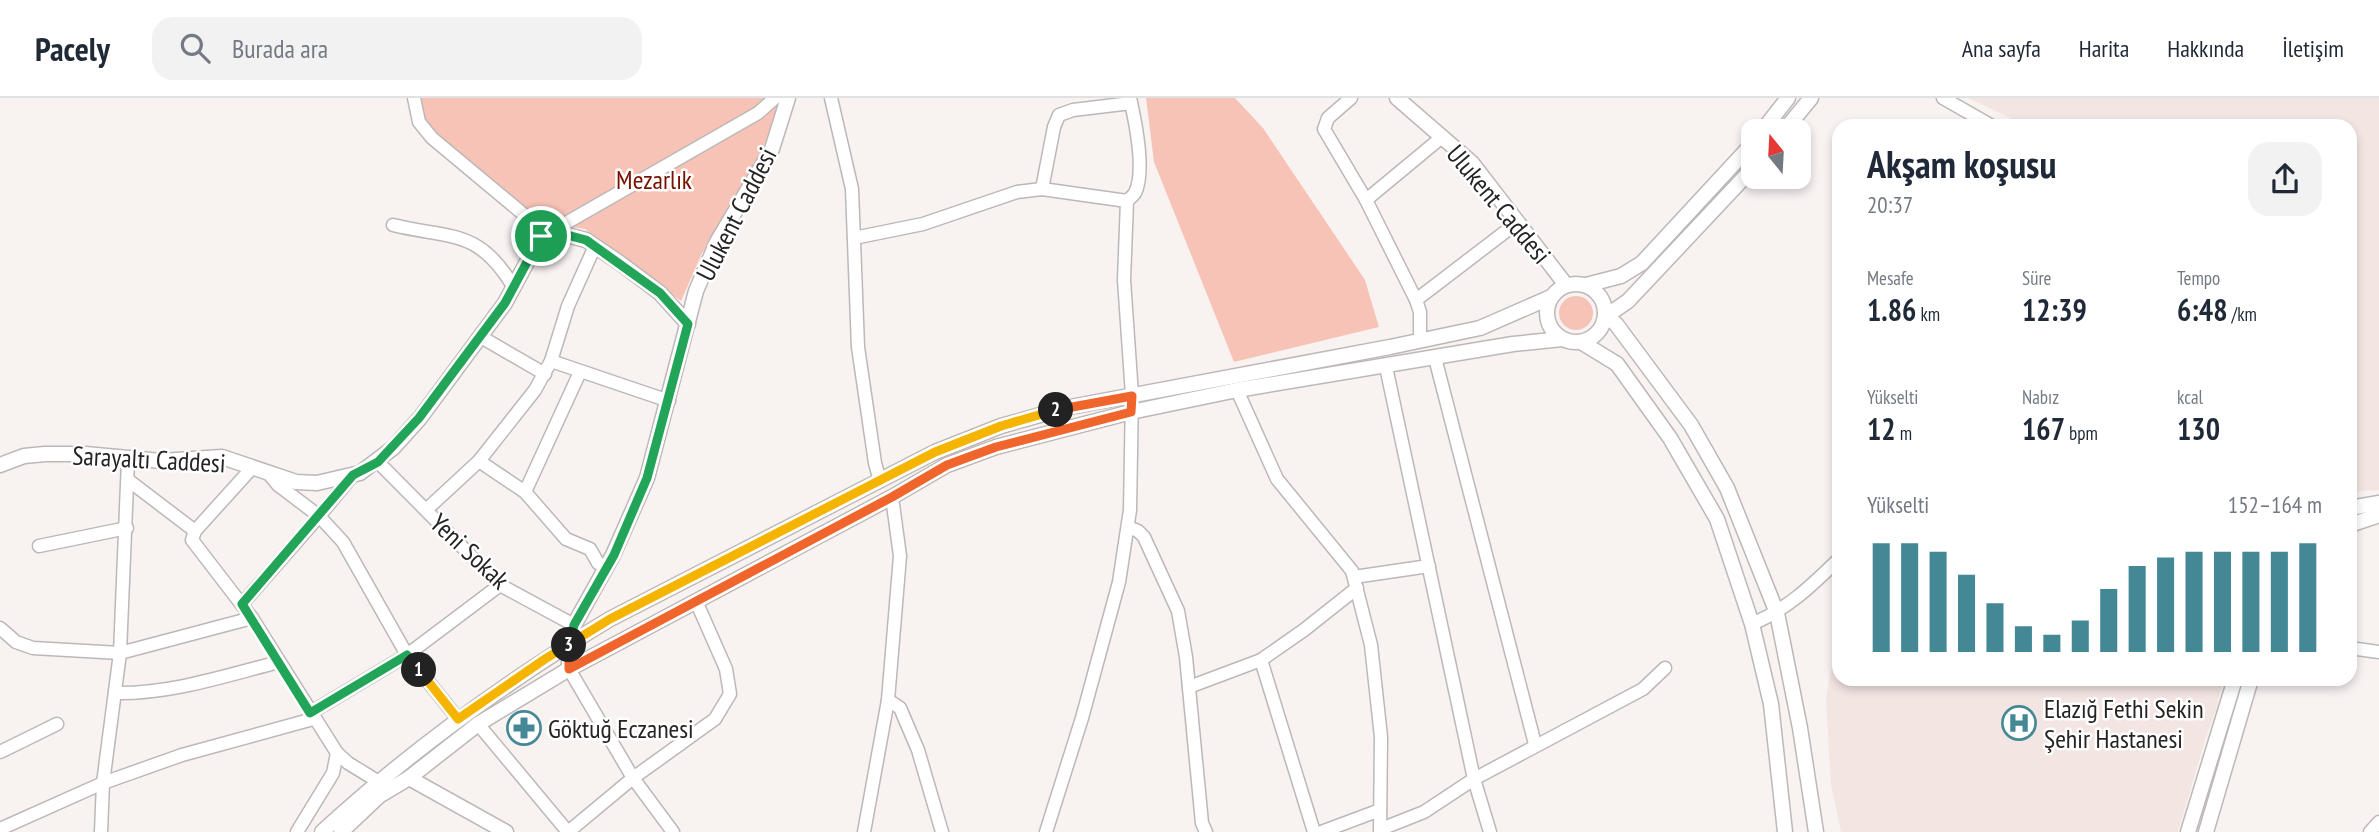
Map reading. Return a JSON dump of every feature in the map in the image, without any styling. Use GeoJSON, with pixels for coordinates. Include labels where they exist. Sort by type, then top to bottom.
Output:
{"type":"FeatureCollection","features":[{"type":"Feature","properties":{"kind":"street"},"geometry":{"type":"LineString","coordinates":[[414,98],[419,122],[432,138],[549,232],[586,240],[660,293],[688,324]]}},
{"type":"Feature","properties":{"kind":"street"},"geometry":{"type":"LineString","coordinates":[[549,232],[758,113],[775,98]]}},
{"type":"Feature","properties":{"kind":"street","name":"Ulukent Caddesi"},"geometry":{"type":"LineString","coordinates":[[569,669],[569,644],[574,625],[606,569],[647,478],[696,291],[717,242],[772,149],[788,98]]}},
{"type":"Feature","properties":{"kind":"street"},"geometry":{"type":"LineString","coordinates":[[831,98],[852,189],[858,346],[880,481]]}},
{"type":"Feature","properties":{"kind":"street"},"geometry":{"type":"LineString","coordinates":[[1351,98],[1328,118],[1324,129],[1366,200],[1416,300],[1420,312],[1420,341]]}},
{"type":"Feature","properties":{"kind":"street","name":"Ulukent Caddesi"},"geometry":{"type":"LineString","coordinates":[[1397,98],[1472,163],[1566,285]]}},
{"type":"Feature","properties":{"kind":"street"},"geometry":{"type":"LineString","coordinates":[[1771,119],[1788,98]]}},
{"type":"Feature","properties":{"kind":"street"},"geometry":{"type":"LineString","coordinates":[[1794,119],[1811,98]]}},
{"type":"Feature","properties":{"kind":"street"},"geometry":{"type":"LineString","coordinates":[[1943,98],[1980,119]]}},
{"type":"Feature","properties":{"kind":"street"},"geometry":{"type":"LineString","coordinates":[[1042,189],[1054,127],[1059,115],[1073,110],[1130,101],[1136,122],[1139,167],[1135,193],[1127,201],[1124,280],[1132,396],[1130,510],[1119,582],[1082,718],[1046,832]]}},
{"type":"Feature","properties":{"kind":"street"},"geometry":{"type":"LineString","coordinates":[[1366,200],[1442,137]]}},
{"type":"Feature","properties":{"kind":"street"},"geometry":{"type":"LineString","coordinates":[[322,832],[458,719],[569,644],[610,619],[935,452],[1001,426],[1065,408],[1480,328],[1551,297],[1566,285],[1586,285],[1621,276],[1642,263],[1741,156]]}},
{"type":"Feature","properties":{"kind":"street"},"geometry":{"type":"LineString","coordinates":[[1581,342],[1598,333],[1606,314],[1628,301],[1741,181]]}},
{"type":"Feature","properties":{"kind":"street"},"geometry":{"type":"LineString","coordinates":[[854,238],[923,223],[1017,192],[1042,189],[1127,201]]}},
{"type":"Feature","properties":{"kind":"street"},"geometry":{"type":"LineString","coordinates":[[1416,300],[1518,222]]}},
{"type":"Feature","properties":{"kind":"street"},"geometry":{"type":"LineString","coordinates":[[393,225],[454,235],[474,244],[487,252],[503,269],[513,286]]}},
{"type":"Feature","properties":{"kind":"street","name":"Sarayaltı Caddesi"},"geometry":{"type":"LineString","coordinates":[[0,465],[24,456],[45,454],[85,454],[161,461],[222,457],[296,482],[317,483],[353,475],[378,462],[419,418],[505,303],[541,236],[549,232]]}},
{"type":"Feature","properties":{"kind":"street"},"geometry":{"type":"LineString","coordinates":[[426,510],[479,461],[535,390],[551,361],[568,306],[595,246]]}},
{"type":"Feature","properties":{"kind":"street"},"geometry":{"type":"LineString","coordinates":[[1586,285],[1601,297],[1606,314],[1691,425],[1721,477],[1777,613],[1800,728],[1816,832]]}},
{"type":"Feature","properties":{"kind":"street"},"geometry":{"type":"LineString","coordinates":[[1551,297],[1546,316],[1549,326],[1562,340]]}},
{"type":"Feature","properties":{"kind":"street"},"geometry":{"type":"LineString","coordinates":[[481,337],[545,373]]}},
{"type":"Feature","properties":{"kind":"street"},"geometry":{"type":"LineString","coordinates":[[341,832],[379,796],[409,778],[478,724],[569,669],[947,465],[996,447],[1131,412],[1237,390],[1513,344],[1562,340],[1581,342],[1617,364],[1670,438],[1717,519],[1752,624],[1771,704],[1785,832]]}},
{"type":"Feature","properties":{"kind":"street"},"geometry":{"type":"LineString","coordinates":[[1435,358],[1535,744]]}},
{"type":"Feature","properties":{"kind":"street"},"geometry":{"type":"LineString","coordinates":[[551,361],[669,401]]}},
{"type":"Feature","properties":{"kind":"street"},"geometry":{"type":"LineString","coordinates":[[1386,367],[1474,779],[1490,832]]}},
{"type":"Feature","properties":{"kind":"street"},"geometry":{"type":"LineString","coordinates":[[525,492],[580,372]]}},
{"type":"Feature","properties":{"kind":"street"},"geometry":{"type":"LineString","coordinates":[[1237,390],[1277,479],[1352,571],[1356,582],[1371,645],[1381,737],[1380,831],[1424,813],[1474,779],[1535,744],[1643,689],[1665,668]]}},
{"type":"Feature","properties":{"kind":"street"},"geometry":{"type":"LineString","coordinates":[[101,832],[103,783],[120,653],[128,460]]}},
{"type":"Feature","properties":{"kind":"street"},"geometry":{"type":"LineString","coordinates":[[479,461],[525,492],[566,539],[590,549],[598,563],[606,569]]}},
{"type":"Feature","properties":{"kind":"street","name":"Yeni Sokak"},"geometry":{"type":"LineString","coordinates":[[378,462],[499,585],[574,625]]}},
{"type":"Feature","properties":{"kind":"street"},"geometry":{"type":"LineString","coordinates":[[251,469],[195,531],[192,540],[252,618],[337,753],[379,782]]}},
{"type":"Feature","properties":{"kind":"street"},"geometry":{"type":"LineString","coordinates":[[268,473],[278,485],[319,516],[343,542],[407,655],[458,719]]}},
{"type":"Feature","properties":{"kind":"street"},"geometry":{"type":"LineString","coordinates":[[242,604],[353,475]]}},
{"type":"Feature","properties":{"kind":"street"},"geometry":{"type":"LineString","coordinates":[[128,481],[195,531]]}},
{"type":"Feature","properties":{"kind":"street"},"geometry":{"type":"LineString","coordinates":[[864,832],[888,700],[900,556],[892,497]]}},
{"type":"Feature","properties":{"kind":"street"},"geometry":{"type":"LineString","coordinates":[[2357,507],[2379,503]]}},
{"type":"Feature","properties":{"kind":"street"},"geometry":{"type":"LineString","coordinates":[[2357,522],[2379,515]]}},
{"type":"Feature","properties":{"kind":"street"},"geometry":{"type":"LineString","coordinates":[[1128,527],[1144,537],[1178,611],[1189,687],[1202,822],[1206,832]]}},
{"type":"Feature","properties":{"kind":"street"},"geometry":{"type":"LineString","coordinates":[[39,546],[127,528]]}},
{"type":"Feature","properties":{"kind":"street"},"geometry":{"type":"LineString","coordinates":[[1189,687],[1261,660],[1304,631],[1356,582],[1429,566]]}},
{"type":"Feature","properties":{"kind":"street"},"geometry":{"type":"LineString","coordinates":[[1752,624],[1777,613],[1832,566]]}},
{"type":"Feature","properties":{"kind":"street"},"geometry":{"type":"LineString","coordinates":[[0,829],[103,783],[182,755],[312,716],[407,655],[499,585]]}},
{"type":"Feature","properties":{"kind":"street"},"geometry":{"type":"LineString","coordinates":[[478,724],[568,832],[633,778],[715,719],[730,694],[726,669],[696,601]]}},
{"type":"Feature","properties":{"kind":"street"},"geometry":{"type":"LineString","coordinates":[[0,627],[16,642],[33,648],[120,653],[252,618]]}},
{"type":"Feature","properties":{"kind":"street"},"geometry":{"type":"LineString","coordinates":[[2357,649],[2379,652]]}},
{"type":"Feature","properties":{"kind":"street"},"geometry":{"type":"LineString","coordinates":[[1261,660],[1314,832]]}},
{"type":"Feature","properties":{"kind":"street"},"geometry":{"type":"LineString","coordinates":[[115,693],[145,693],[181,687],[279,662]]}},
{"type":"Feature","properties":{"kind":"street"},"geometry":{"type":"LineString","coordinates":[[569,669],[633,778],[673,832]]}},
{"type":"Feature","properties":{"kind":"street"},"geometry":{"type":"LineString","coordinates":[[2188,832],[2233,686]]}},
{"type":"Feature","properties":{"kind":"street"},"geometry":{"type":"LineString","coordinates":[[2206,832],[2249,686]]}},
{"type":"Feature","properties":{"kind":"street"},"geometry":{"type":"LineString","coordinates":[[888,700],[900,708],[918,750],[942,832]]}},
{"type":"Feature","properties":{"kind":"street"},"geometry":{"type":"LineString","coordinates":[[0,752],[57,724]]}},
{"type":"Feature","properties":{"kind":"street"},"geometry":{"type":"LineString","coordinates":[[297,832],[333,773],[337,753]]}},
{"type":"Feature","properties":{"kind":"street"},"geometry":{"type":"LineString","coordinates":[[409,778],[506,832]]}},
{"type":"Feature","properties":{"kind":"street"},"geometry":{"type":"LineString","coordinates":[[1321,832],[1380,810]]}},
{"type":"Feature","properties":{"kind":"street"},"geometry":{"type":"LineString","coordinates":[[2370,832],[2379,822]]}},
{"type":"Feature","properties":{"kind":"shaded area"},"geometry":{"type":"Polygon","coordinates":[[[1968,98],[2379,98],[2379,490],[2357,492],[2357,119],[2013,119],[1968,98]]]}},
{"type":"Feature","properties":{"kind":"shaded area","name":"Elazığ Fethi Sekin Şehir Hastanesi"},"geometry":{"type":"Polygon","coordinates":[[[1832,664],[1832,686],[2222,686],[2178,832],[1841,832],[1831,784],[1826,699],[1832,664]]]}},
{"type":"Feature","properties":{"kind":"green space","name":"Mezarlık"},"geometry":{"type":"Polygon","coordinates":[[[420,98],[780,98],[768,137],[730,214],[702,253],[681,301],[585,229],[545,223],[425,126],[420,98]]]}},
{"type":"Feature","properties":{"kind":"green space"},"geometry":{"type":"Polygon","coordinates":[[[1146,98],[1235,98],[1263,128],[1365,280],[1379,327],[1234,362],[1154,162],[1146,98]]]}},
{"type":"Feature","properties":{"kind":"green space"},"geometry":{"type":"Polygon","coordinates":[[[1576,296],[1588,301],[1593,313],[1588,325],[1576,330],[1564,325],[1559,313],[1564,301],[1576,296]]]}},
{"type":"Feature","properties":{"kind":"place","name":"Elazığ Fethi Sekin Şehir Hastanesi"},"geometry":{"type":"Point","coordinates":[2019,723]}},
{"type":"Feature","properties":{"kind":"place","name":"Göktuğ Eczanesi"},"geometry":{"type":"Point","coordinates":[524,728]}},
{"type":"Feature","properties":{"kind":"route"},"geometry":{"type":"LineString","coordinates":[[541,236],[505,303],[419,418],[378,462],[353,475],[242,604],[310,713],[407,655],[458,719],[545,659],[569,644],[610,619],[935,452],[1001,426],[1065,408],[1132,396],[1131,412],[996,447],[947,465],[569,669],[569,644],[574,625],[614,555],[647,478],[688,324],[660,293],[586,240],[552,231],[541,236]]}}]}
